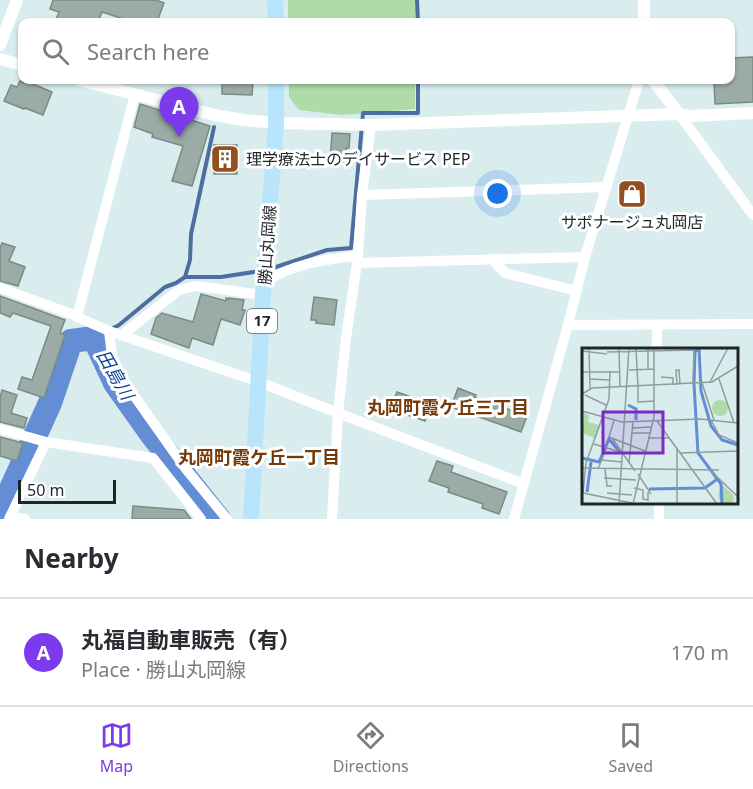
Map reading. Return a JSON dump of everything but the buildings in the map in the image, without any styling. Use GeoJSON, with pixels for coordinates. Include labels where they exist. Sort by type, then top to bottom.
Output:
{"type":"FeatureCollection","features":[{"type":"Feature","properties":{"kind":"main road"},"geometry":{"type":"LineString","coordinates":[[275,0],[276,18]]}},
{"type":"Feature","properties":{"kind":"main road","name":"勝山丸岡線"},"geometry":{"type":"LineString","coordinates":[[251,519],[263,289],[276,123],[276,84]]}},
{"type":"Feature","properties":{"kind":"street"},"geometry":{"type":"LineString","coordinates":[[0,45],[17,0]]}},
{"type":"Feature","properties":{"kind":"street"},"geometry":{"type":"LineString","coordinates":[[644,0],[644,18]]}},
{"type":"Feature","properties":{"kind":"street"},"geometry":{"type":"LineString","coordinates":[[0,58],[18,63]]}},
{"type":"Feature","properties":{"kind":"street"},"geometry":{"type":"LineString","coordinates":[[95,84],[215,115],[276,123],[371,125],[679,114],[691,116],[753,112]]}},
{"type":"Feature","properties":{"kind":"street"},"geometry":{"type":"LineString","coordinates":[[514,519],[585,257],[638,84]]}},
{"type":"Feature","properties":{"kind":"street"},"geometry":{"type":"LineString","coordinates":[[656,84],[753,215]]}},
{"type":"Feature","properties":{"kind":"street"},"geometry":{"type":"LineString","coordinates":[[77,316],[135,94]]}},
{"type":"Feature","properties":{"kind":"street"},"geometry":{"type":"LineString","coordinates":[[332,519],[338,413],[371,125]]}},
{"type":"Feature","properties":{"kind":"street"},"geometry":{"type":"LineString","coordinates":[[363,195],[607,187]]}},
{"type":"Feature","properties":{"kind":"street"},"geometry":{"type":"LineString","coordinates":[[122,335],[179,290],[187,287],[263,289],[272,278],[294,268],[324,261],[585,257]]}},
{"type":"Feature","properties":{"kind":"street"},"geometry":{"type":"LineString","coordinates":[[492,259],[505,273],[577,291]]}},
{"type":"Feature","properties":{"kind":"street"},"geometry":{"type":"LineString","coordinates":[[0,288],[77,316],[109,331],[259,382],[524,484]]}},
{"type":"Feature","properties":{"kind":"street"},"geometry":{"type":"LineString","coordinates":[[568,325],[753,324]]}},
{"type":"Feature","properties":{"kind":"street"},"geometry":{"type":"LineString","coordinates":[[657,325],[657,348]]}},
{"type":"Feature","properties":{"kind":"street"},"geometry":{"type":"LineString","coordinates":[[109,331],[112,356],[123,380],[186,469],[227,519]]}},
{"type":"Feature","properties":{"kind":"street"},"geometry":{"type":"LineString","coordinates":[[0,429],[46,442],[153,459],[201,519]]}},
{"type":"Feature","properties":{"kind":"street"},"geometry":{"type":"LineString","coordinates":[[25,519],[10,518],[46,442]]}},
{"type":"Feature","properties":{"kind":"street"},"geometry":{"type":"LineString","coordinates":[[658,504],[659,519]]}},
{"type":"Feature","properties":{"kind":"green space"},"geometry":{"type":"Polygon","coordinates":[[[288,0],[418,0],[417,18],[288,18],[288,0]]]}},
{"type":"Feature","properties":{"kind":"green space"},"geometry":{"type":"Polygon","coordinates":[[[289,84],[415,84],[415,109],[342,115],[299,110],[289,97],[289,84]]]}},
{"type":"Feature","properties":{"kind":"waterway"},"geometry":{"type":"LineString","coordinates":[[417,0],[418,18]]}},
{"type":"Feature","properties":{"kind":"waterway"},"geometry":{"type":"LineString","coordinates":[[270,269],[327,250],[351,248],[363,113],[418,113],[418,84]]}},
{"type":"Feature","properties":{"kind":"waterway"},"geometry":{"type":"LineString","coordinates":[[185,277],[190,260],[191,234],[214,127]]}},
{"type":"Feature","properties":{"kind":"waterway"},"geometry":{"type":"LineString","coordinates":[[94,338],[119,325],[165,287],[185,277],[221,277],[260,271]]}},
{"type":"Feature","properties":{"kind":"waterway","name":"田島川"},"geometry":{"type":"LineString","coordinates":[[0,513],[50,403],[71,341],[94,338],[115,383],[152,435],[219,519]]}},
{"type":"Feature","properties":{"kind":"place","name":"丸福自動車販売（有）"},"geometry":{"type":"Point","coordinates":[179,137]}},
{"type":"Feature","properties":{"kind":"place","name":"理学療法士のデイサービス PEP"},"geometry":{"type":"Point","coordinates":[225,159]}},
{"type":"Feature","properties":{"kind":"place","name":"サボナージュ丸岡店"},"geometry":{"type":"Point","coordinates":[632,194]}},
{"type":"Feature","properties":{"kind":"district","name":"丸岡町霞ケ丘三丁目"},"geometry":{"type":"Point","coordinates":[448,408]}},
{"type":"Feature","properties":{"kind":"district","name":"丸岡町霞ケ丘一丁目"},"geometry":{"type":"Point","coordinates":[259,458]}}]}
